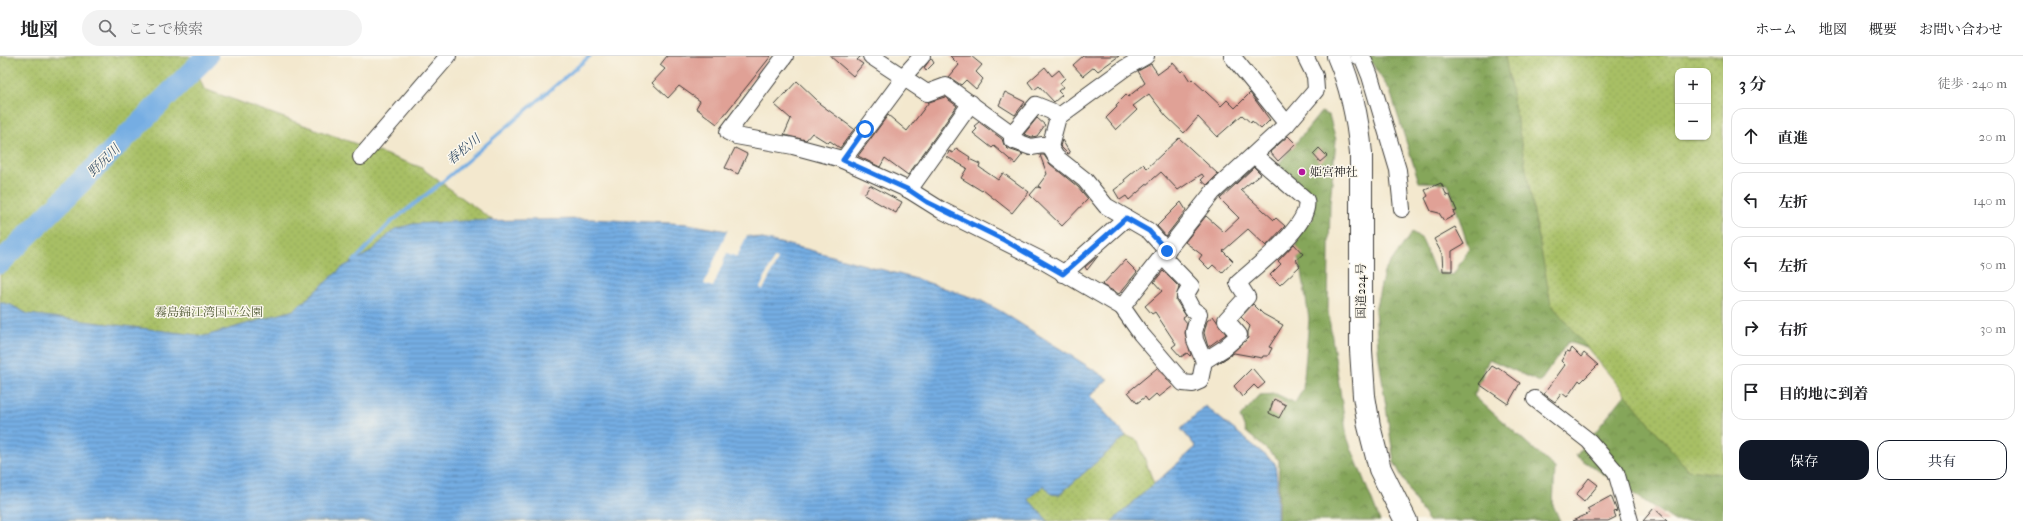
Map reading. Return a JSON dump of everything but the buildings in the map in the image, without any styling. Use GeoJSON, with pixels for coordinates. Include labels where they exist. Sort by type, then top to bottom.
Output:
{"type":"FeatureCollection","features":[{"type":"Feature","properties":{"kind":"highway","name":"国道224号"},"geometry":{"type":"LineString","coordinates":[[1338,56],[1348,80],[1357,117],[1361,154],[1361,350],[1364,396],[1369,426],[1380,469],[1406,521]]}},
{"type":"Feature","properties":{"kind":"street"},"geometry":{"type":"LineString","coordinates":[[361,157],[448,56]]}},
{"type":"Feature","properties":{"kind":"street"},"geometry":{"type":"LineString","coordinates":[[785,56],[728,132],[736,136],[793,146],[843,160],[909,190],[936,207],[1016,247],[1122,307],[1141,334],[1183,383],[1193,384],[1200,381],[1204,361],[1195,340],[1194,332],[1199,314],[1192,308],[1185,296],[1191,286],[1165,254],[1149,231],[1106,206],[1085,180],[1056,157],[1050,147],[1043,145],[1031,147],[1012,140],[1012,134],[1036,105],[1051,111],[1058,117]]}},
{"type":"Feature","properties":{"kind":"street"},"geometry":{"type":"LineString","coordinates":[[871,56],[927,94],[946,86],[1012,134]]}},
{"type":"Feature","properties":{"kind":"street"},"geometry":{"type":"LineString","coordinates":[[843,160],[922,56]]}},
{"type":"Feature","properties":{"kind":"street"},"geometry":{"type":"LineString","coordinates":[[1050,147],[1058,117],[1125,68],[1146,56]]}},
{"type":"Feature","properties":{"kind":"street"},"geometry":{"type":"LineString","coordinates":[[1232,56],[1286,124]]}},
{"type":"Feature","properties":{"kind":"street"},"geometry":{"type":"LineString","coordinates":[[1122,307],[1213,192],[1286,124],[1316,90],[1315,76],[1305,56]]}},
{"type":"Feature","properties":{"kind":"street"},"geometry":{"type":"LineString","coordinates":[[1358,56],[1362,56],[1370,76],[1398,170],[1402,209]]}},
{"type":"Feature","properties":{"kind":"street"},"geometry":{"type":"LineString","coordinates":[[909,190],[971,103]]}},
{"type":"Feature","properties":{"kind":"street"},"geometry":{"type":"LineString","coordinates":[[1204,361],[1239,335],[1226,320],[1247,297],[1238,283],[1286,240],[1304,218],[1307,206],[1306,200],[1254,155]]}},
{"type":"Feature","properties":{"kind":"street"},"geometry":{"type":"LineString","coordinates":[[1063,274],[1126,218]]}},
{"type":"Feature","properties":{"kind":"street"},"geometry":{"type":"LineString","coordinates":[[1535,399],[1589,441],[1616,472],[1630,521]]}},
{"type":"Feature","properties":{"kind":"green space","name":"霧島錦江湾国立公園"},"geometry":{"type":"Polygon","coordinates":[[[0,56],[190,56],[204,89],[420,167],[607,304],[892,323],[1138,441],[1168,521],[0,521],[0,56]]]}},
{"type":"Feature","properties":{"kind":"green space"},"geometry":{"type":"Polygon","coordinates":[[[1367,56],[1641,56],[1675,130],[1675,140],[1711,139],[1723,149],[1723,521],[1675,521],[1576,456],[1632,386],[1608,355],[1568,342],[1540,382],[1489,359],[1474,396],[1555,468],[1553,505],[1560,521],[1429,521],[1416,503],[1394,462],[1379,359],[1375,310],[1384,272],[1412,232],[1422,239],[1435,272],[1453,275],[1469,249],[1448,183],[1419,182],[1390,91],[1367,56]]]}},
{"type":"Feature","properties":{"kind":"green space"},"geometry":{"type":"Polygon","coordinates":[[[1505,56],[1723,56],[1723,474],[1688,470],[1551,304],[1505,56]]]}},
{"type":"Feature","properties":{"kind":"green space"},"geometry":{"type":"Polygon","coordinates":[[[1321,112],[1329,115],[1336,140],[1330,203],[1328,311],[1347,437],[1380,521],[1278,521],[1279,460],[1246,432],[1240,417],[1260,395],[1276,394],[1295,403],[1303,389],[1309,319],[1302,272],[1297,256],[1297,241],[1304,227],[1313,219],[1313,202],[1278,165],[1321,112]]]}},
{"type":"Feature","properties":{"kind":"water","name":"霧島錦江湾国立公園"},"geometry":{"type":"Polygon","coordinates":[[[591,219],[688,224],[727,231],[806,249],[920,280],[980,300],[1002,312],[1108,379],[1090,396],[1126,436],[1059,495],[1051,494],[1044,485],[1028,499],[1048,521],[0,521],[0,302],[11,305],[28,314],[205,336],[294,310],[343,267],[369,253],[395,229],[413,224],[464,221],[591,219]]]}},
{"type":"Feature","properties":{"kind":"water"},"geometry":{"type":"Polygon","coordinates":[[[1205,406],[1275,463],[1277,480],[1277,521],[1112,521],[1196,447],[1181,429],[1205,406]]]}},
{"type":"Feature","properties":{"kind":"pier"},"geometry":{"type":"Polygon","coordinates":[[[728,229],[748,233],[737,257],[727,253],[713,287],[704,284],[728,229]]]}},
{"type":"Feature","properties":{"kind":"pier"},"geometry":{"type":"Polygon","coordinates":[[[774,258],[778,259],[763,290],[760,288],[774,258]]]}},
{"type":"Feature","properties":{"kind":"waterway","name":"野尻川"},"geometry":{"type":"LineString","coordinates":[[0,263],[207,56]]}},
{"type":"Feature","properties":{"kind":"waterway","name":"春松川"},"geometry":{"type":"LineString","coordinates":[[354,261],[390,223],[441,183],[590,56]]}},
{"type":"Feature","properties":{"kind":"place","name":"姫宮神社"},"geometry":{"type":"Point","coordinates":[1302,172]}},
{"type":"Feature","properties":{"kind":"route"},"geometry":{"type":"LineString","coordinates":[[865,129],[843,160],[909,190],[941,210],[1004,240],[1043,261],[1063,274],[1071,265],[1126,218],[1149,231],[1167,251]]}}]}
